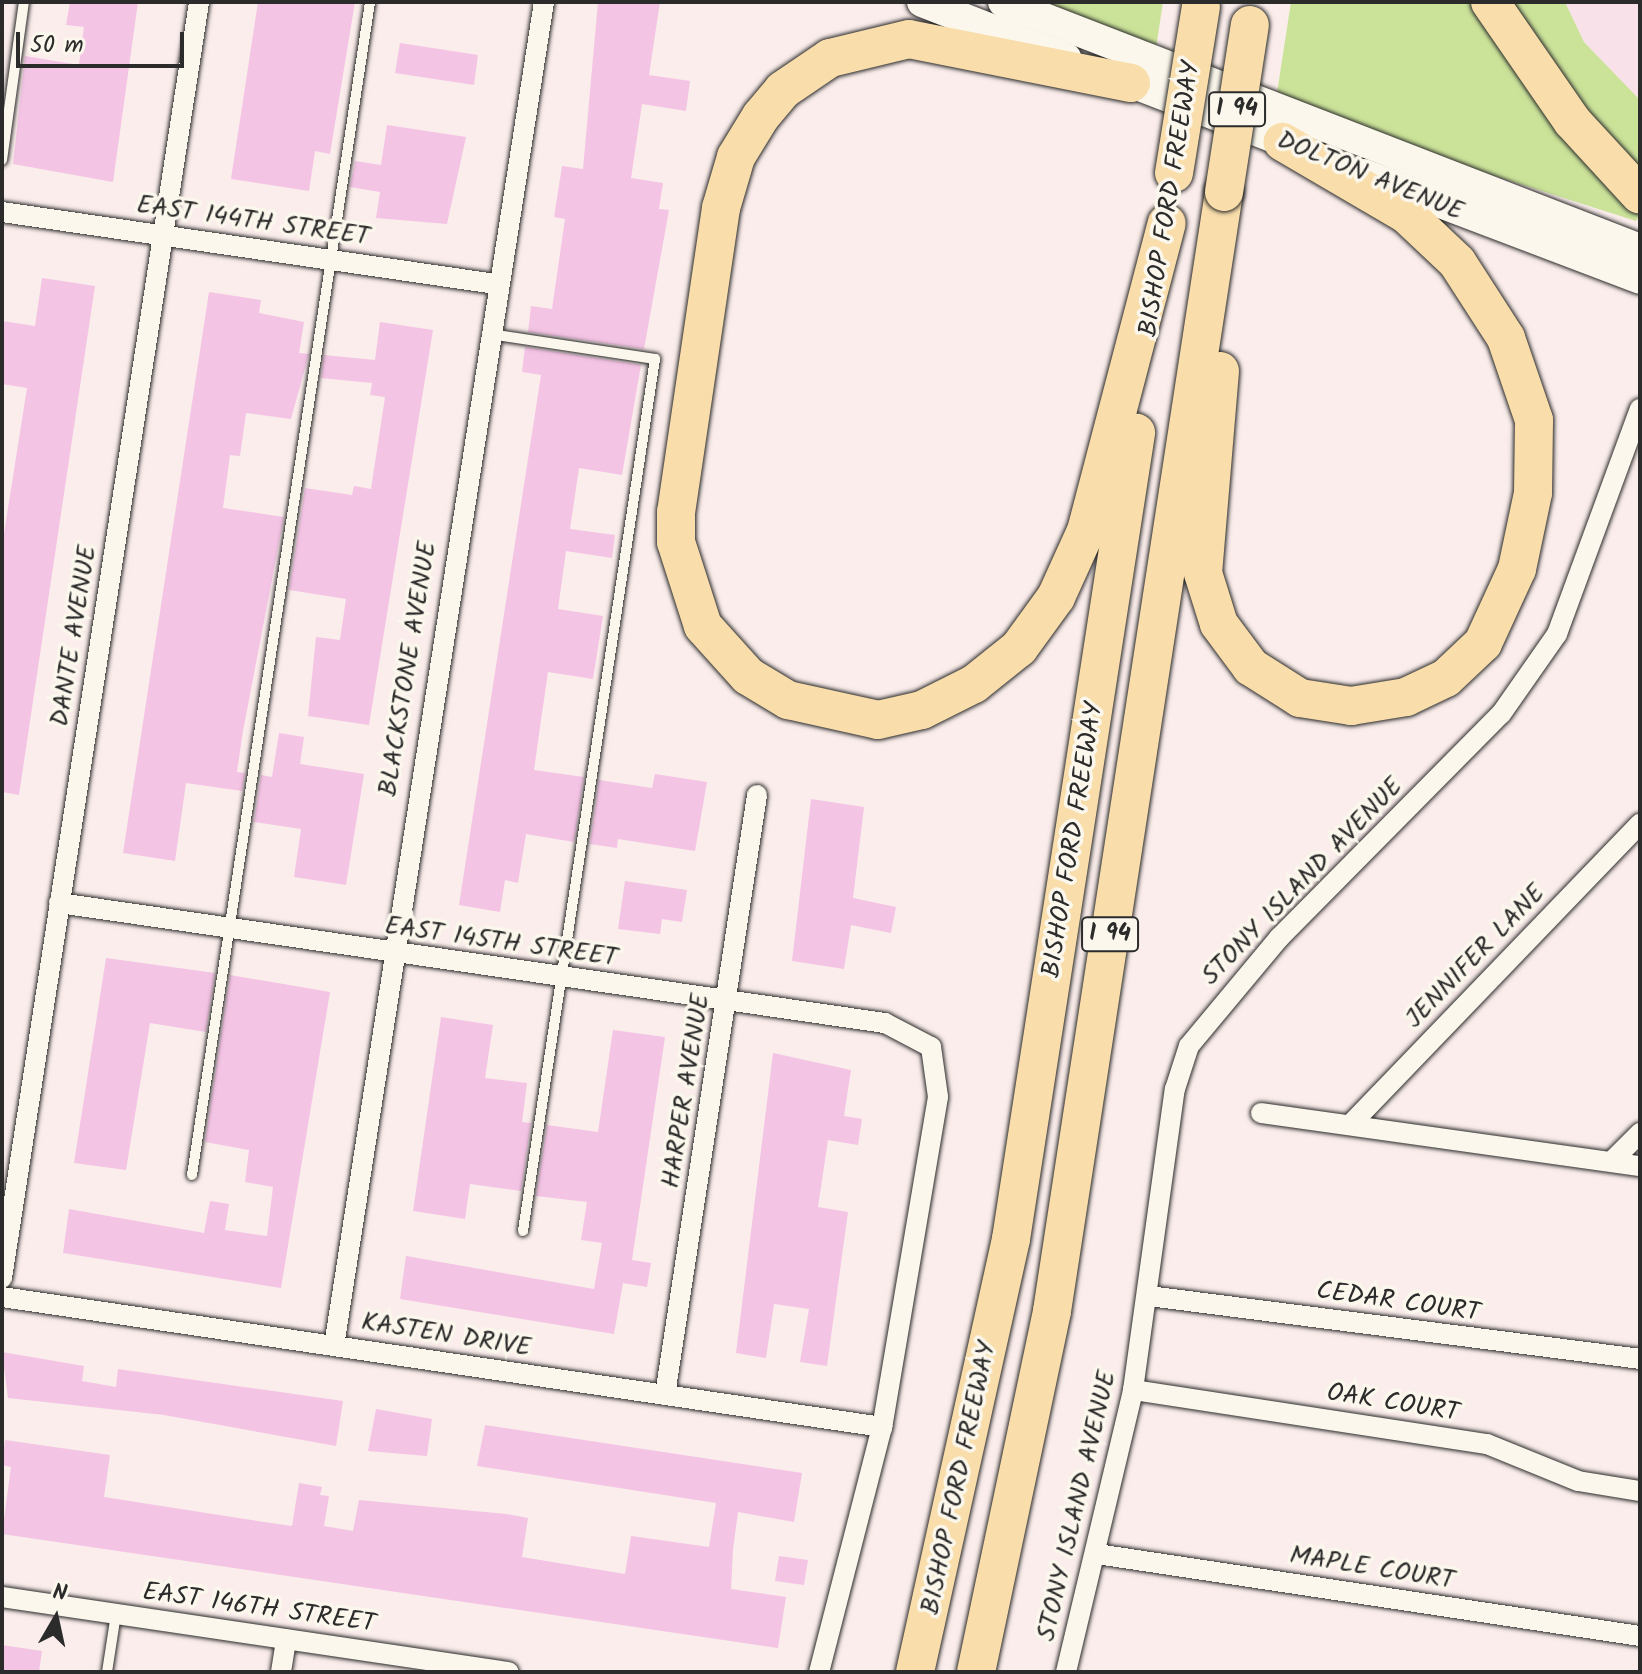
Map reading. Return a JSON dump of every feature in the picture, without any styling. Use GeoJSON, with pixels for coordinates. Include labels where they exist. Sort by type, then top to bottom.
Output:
{"type":"FeatureCollection","features":[{"type":"Feature","properties":{"kind":"highway"},"geometry":{"type":"LineString","coordinates":[[1490,2],[1572,121],[1640,195]]}},
{"type":"Feature","properties":{"kind":"highway","name":"BISHOP FORD FREEWAY"},"geometry":{"type":"LineString","coordinates":[[915,1672],[1011,1239],[1201,4]]}},
{"type":"Feature","properties":{"kind":"highway","name":"BISHOP FORD FREEWAY"},"geometry":{"type":"LineString","coordinates":[[976,1672],[1052,1311],[1252,14]]}},
{"type":"Feature","properties":{"kind":"highway"},"geometry":{"type":"LineString","coordinates":[[1131,83],[909,39],[830,58],[783,90],[761,116],[736,157],[721,208],[676,512],[676,542],[703,626],[748,676],[788,700],[878,720],[922,710],[974,684],[1019,648],[1056,597],[1086,531],[1167,223]]}},
{"type":"Feature","properties":{"kind":"highway"},"geometry":{"type":"LineString","coordinates":[[1218,231],[1225,313],[1203,573],[1219,624],[1251,667],[1300,698],[1351,706],[1406,697],[1446,678],[1483,643],[1517,569],[1533,493],[1534,420],[1506,338],[1457,262],[1406,214],[1283,142]]}},
{"type":"Feature","properties":{"kind":"street","name":"DANTE AVENUE"},"geometry":{"type":"LineString","coordinates":[[2,1278],[199,2]]}},
{"type":"Feature","properties":{"kind":"street","name":"BLACKSTONE AVENUE"},"geometry":{"type":"LineString","coordinates":[[334,1346],[391,953],[495,284],[544,2]]}},
{"type":"Feature","properties":{"kind":"street","name":"DOLTON AVENUE"},"geometry":{"type":"LineString","coordinates":[[922,2],[1640,279]]}},
{"type":"Feature","properties":{"kind":"street","name":"DOLTON AVENUE"},"geometry":{"type":"LineString","coordinates":[[1003,2],[1640,249]]}},
{"type":"Feature","properties":{"kind":"street","name":"EAST 144TH STREET"},"geometry":{"type":"LineString","coordinates":[[2,212],[495,284]]}},
{"type":"Feature","properties":{"kind":"street","name":"STONY ISLAND AVENUE"},"geometry":{"type":"LineString","coordinates":[[1066,1672],[1097,1554],[1133,1390],[1149,1296],[1175,1089],[1189,1046],[1279,938],[1501,714],[1557,634],[1640,409]]}},
{"type":"Feature","properties":{"kind":"street","name":"HARPER AVENUE"},"geometry":{"type":"LineString","coordinates":[[665,1395],[757,795]]}},
{"type":"Feature","properties":{"kind":"street","name":"JENNIFER LANE"},"geometry":{"type":"LineString","coordinates":[[1350,1125],[1640,824]]}},
{"type":"Feature","properties":{"kind":"street","name":"EAST 145TH STREET"},"geometry":{"type":"LineString","coordinates":[[59,903],[727,1003],[885,1023],[931,1047],[938,1097],[882,1427]]}},
{"type":"Feature","properties":{"kind":"street"},"geometry":{"type":"LineString","coordinates":[[1261,1113],[1640,1166]]}},
{"type":"Feature","properties":{"kind":"street"},"geometry":{"type":"LineString","coordinates":[[1612,1161],[1640,1133]]}},
{"type":"Feature","properties":{"kind":"street","name":"CEDAR COURT"},"geometry":{"type":"LineString","coordinates":[[1149,1296],[1640,1359]]}},
{"type":"Feature","properties":{"kind":"street","name":"KASTEN DRIVE"},"geometry":{"type":"LineString","coordinates":[[2,1297],[882,1427]]}},
{"type":"Feature","properties":{"kind":"street","name":"OAK COURT"},"geometry":{"type":"LineString","coordinates":[[1133,1390],[1487,1444],[1578,1481],[1640,1491]]}},
{"type":"Feature","properties":{"kind":"street"},"geometry":{"type":"LineString","coordinates":[[819,1672],[882,1427]]}},
{"type":"Feature","properties":{"kind":"street","name":"MAPLE COURT"},"geometry":{"type":"LineString","coordinates":[[1097,1554],[1640,1636]]}},
{"type":"Feature","properties":{"kind":"street","name":"EAST 146TH STREET"},"geometry":{"type":"LineString","coordinates":[[2,1597],[508,1672]]}},
{"type":"Feature","properties":{"kind":"street"},"geometry":{"type":"LineString","coordinates":[[281,1672],[286,1639]]}},
{"type":"Feature","properties":{"kind":"lane"},"geometry":{"type":"LineString","coordinates":[[2,160],[24,2]]}},
{"type":"Feature","properties":{"kind":"lane"},"geometry":{"type":"LineString","coordinates":[[192,1175],[370,2]]}},
{"type":"Feature","properties":{"kind":"lane"},"geometry":{"type":"LineString","coordinates":[[488,334],[655,359],[523,1231]]}},
{"type":"Feature","properties":{"kind":"lane"},"geometry":{"type":"LineString","coordinates":[[107,1672],[116,1614]]}},
{"type":"Feature","properties":{"kind":"shaded area"},"geometry":{"type":"Polygon","coordinates":[[[1565,2],[1640,2],[1640,100],[1584,42],[1565,2]]]}},
{"type":"Feature","properties":{"kind":"green space"},"geometry":{"type":"Polygon","coordinates":[[[1038,2],[1163,2],[1156,48],[1038,2]]]}},
{"type":"Feature","properties":{"kind":"green space"},"geometry":{"type":"Polygon","coordinates":[[[1291,2],[1473,2],[1548,116],[1640,214],[1636,221],[1451,162],[1277,93],[1291,2]]]}},
{"type":"Feature","properties":{"kind":"green space"},"geometry":{"type":"Polygon","coordinates":[[[1509,2],[1565,2],[1584,42],[1640,100],[1640,171],[1600,132],[1509,2]]]}},
{"type":"Feature","properties":{"kind":"building"},"geometry":{"type":"Polygon","coordinates":[[[70,2],[138,2],[113,182],[13,164],[25,56],[79,65],[84,27],[66,25],[70,2]]]}},
{"type":"Feature","properties":{"kind":"building"},"geometry":{"type":"Polygon","coordinates":[[[258,2],[355,2],[330,154],[315,151],[309,191],[231,179],[258,2]]]}},
{"type":"Feature","properties":{"kind":"building"},"geometry":{"type":"Polygon","coordinates":[[[598,2],[660,2],[649,75],[690,81],[686,111],[642,104],[631,178],[663,183],[659,209],[669,210],[644,349],[528,332],[531,306],[552,309],[565,219],[554,217],[562,166],[583,169],[598,2]]]}},
{"type":"Feature","properties":{"kind":"building"},"geometry":{"type":"Polygon","coordinates":[[[400,43],[478,55],[474,85],[395,73],[400,43]]]}},
{"type":"Feature","properties":{"kind":"building"},"geometry":{"type":"Polygon","coordinates":[[[387,125],[466,137],[447,224],[376,218],[380,192],[350,187],[355,161],[381,165],[387,125]]]}},
{"type":"Feature","properties":{"kind":"building"},"geometry":{"type":"Polygon","coordinates":[[[42,278],[95,286],[19,795],[2,792],[2,546],[27,388],[2,384],[2,321],[35,326],[42,278]]]}},
{"type":"Feature","properties":{"kind":"building"},"geometry":{"type":"Polygon","coordinates":[[[209,292],[261,300],[259,313],[304,322],[299,353],[309,354],[291,419],[246,413],[240,456],[230,455],[223,508],[284,517],[243,731],[237,772],[245,773],[242,791],[186,783],[175,861],[123,853],[209,292]]]}},
{"type":"Feature","properties":{"kind":"building"},"geometry":{"type":"Polygon","coordinates":[[[380,322],[433,330],[369,725],[308,716],[316,637],[340,640],[346,599],[289,590],[305,488],[352,495],[354,486],[371,489],[385,397],[370,395],[372,383],[321,378],[324,355],[375,360],[380,322]]]}},
{"type":"Feature","properties":{"kind":"building"},"geometry":{"type":"Polygon","coordinates":[[[525,347],[641,365],[622,475],[579,468],[570,529],[615,535],[612,558],[566,551],[558,609],[603,616],[593,679],[548,672],[541,720],[534,770],[584,777],[574,842],[526,834],[518,883],[505,880],[500,912],[459,905],[541,375],[522,372],[525,347]]]}},
{"type":"Feature","properties":{"kind":"building"},"geometry":{"type":"Polygon","coordinates":[[[279,733],[304,737],[300,764],[364,774],[346,885],[294,877],[301,829],[254,822],[261,775],[272,777],[279,733]]]}},
{"type":"Feature","properties":{"kind":"building"},"geometry":{"type":"Polygon","coordinates":[[[655,774],[707,782],[695,851],[618,839],[617,848],[590,844],[599,780],[652,788],[655,774]]]}},
{"type":"Feature","properties":{"kind":"building"},"geometry":{"type":"Polygon","coordinates":[[[811,799],[864,807],[853,898],[896,907],[891,933],[851,925],[844,969],[792,961],[811,799]]]}},
{"type":"Feature","properties":{"kind":"building"},"geometry":{"type":"Polygon","coordinates":[[[625,881],[687,890],[682,922],[662,919],[660,934],[618,929],[625,881]]]}},
{"type":"Feature","properties":{"kind":"building"},"geometry":{"type":"Polygon","coordinates":[[[106,958],[215,973],[206,1032],[150,1023],[126,1170],[74,1163],[106,958]]]}},
{"type":"Feature","properties":{"kind":"building"},"geometry":{"type":"Polygon","coordinates":[[[230,975],[330,992],[281,1288],[63,1253],[69,1209],[204,1233],[210,1201],[229,1204],[225,1230],[267,1236],[273,1187],[245,1182],[249,1150],[205,1142],[230,975]]]}},
{"type":"Feature","properties":{"kind":"building"},"geometry":{"type":"Polygon","coordinates":[[[441,1017],[493,1025],[485,1078],[527,1083],[522,1122],[531,1123],[521,1191],[470,1184],[465,1219],[413,1211],[441,1017]]]}},
{"type":"Feature","properties":{"kind":"building"},"geometry":{"type":"Polygon","coordinates":[[[613,1030],[665,1037],[632,1260],[651,1263],[647,1287],[623,1283],[614,1334],[400,1299],[406,1256],[594,1289],[602,1243],[581,1240],[587,1202],[536,1196],[547,1125],[598,1132],[613,1030]]]}},
{"type":"Feature","properties":{"kind":"building"},"geometry":{"type":"Polygon","coordinates":[[[773,1053],[851,1070],[844,1116],[862,1119],[858,1145],[828,1140],[818,1207],[848,1212],[827,1366],[800,1362],[809,1309],[774,1304],[766,1358],[736,1353],[773,1053]]]}},
{"type":"Feature","properties":{"kind":"building"},"geometry":{"type":"Polygon","coordinates":[[[2,1352],[84,1366],[82,1381],[116,1387],[118,1369],[343,1401],[336,1446],[164,1415],[8,1398],[2,1352]]]}},
{"type":"Feature","properties":{"kind":"building"},"geometry":{"type":"Polygon","coordinates":[[[376,1409],[432,1419],[427,1456],[368,1451],[376,1409]]]}},
{"type":"Feature","properties":{"kind":"building"},"geometry":{"type":"Polygon","coordinates":[[[485,1425],[802,1473],[794,1522],[738,1512],[731,1589],[786,1597],[778,1648],[2,1534],[11,1467],[2,1465],[5,1440],[110,1455],[104,1497],[257,1521],[292,1526],[299,1483],[322,1487],[320,1495],[329,1496],[324,1526],[353,1531],[359,1500],[506,1514],[528,1518],[522,1557],[625,1574],[631,1536],[709,1547],[716,1503],[477,1466],[485,1425]]]}},
{"type":"Feature","properties":{"kind":"building"},"geometry":{"type":"Polygon","coordinates":[[[779,1556],[808,1560],[804,1585],[775,1581],[779,1556]]]}},
{"type":"Feature","properties":{"kind":"building"},"geometry":{"type":"Polygon","coordinates":[[[2,1645],[42,1651],[39,1672],[2,1672],[2,1645]]]}}]}
